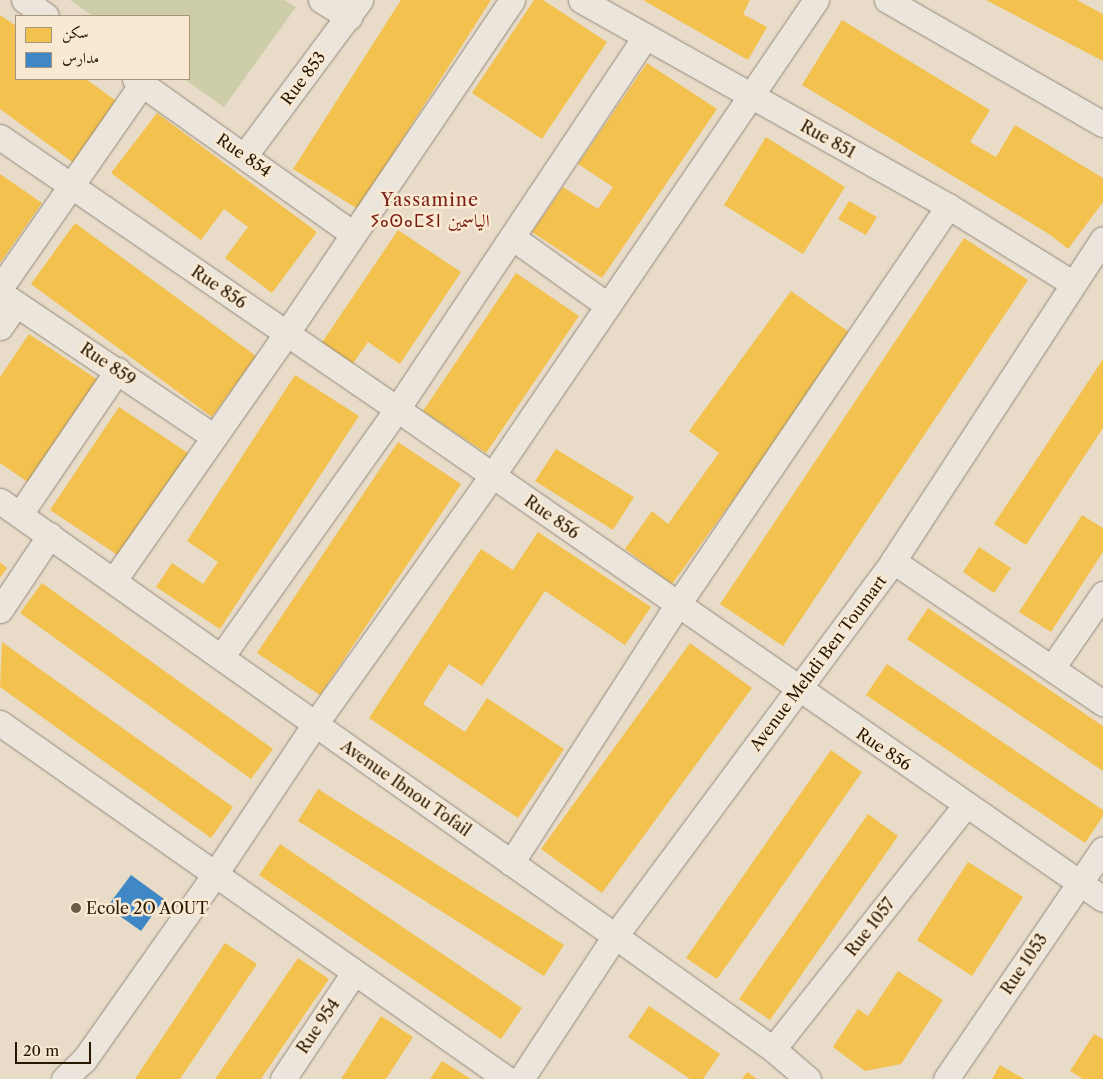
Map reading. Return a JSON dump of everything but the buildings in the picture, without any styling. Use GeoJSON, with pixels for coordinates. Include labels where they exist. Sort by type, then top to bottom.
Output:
{"type":"FeatureCollection","features":[{"type":"Feature","properties":{"kind":"street"},"geometry":{"type":"LineString","coordinates":[[24,0],[45,15]]}},
{"type":"Feature","properties":{"kind":"street"},"geometry":{"type":"LineString","coordinates":[[321,0],[354,8]]}},
{"type":"Feature","properties":{"kind":"street"},"geometry":{"type":"LineString","coordinates":[[114,580],[286,334],[352,232],[512,0]]}},
{"type":"Feature","properties":{"kind":"street","name":"Rue 851"},"geometry":{"type":"LineString","coordinates":[[581,0],[948,206],[1072,282]]}},
{"type":"Feature","properties":{"kind":"street"},"geometry":{"type":"LineString","coordinates":[[64,1079],[84,1060],[215,874],[316,724],[492,476],[816,0]]}},
{"type":"Feature","properties":{"kind":"street"},"geometry":{"type":"LineString","coordinates":[[887,0],[1103,124]]}},
{"type":"Feature","properties":{"kind":"street","name":"Rue 853"},"geometry":{"type":"LineString","coordinates":[[245,154],[354,8]]}},
{"type":"Feature","properties":{"kind":"street"},"geometry":{"type":"LineString","coordinates":[[221,657],[397,409],[646,36]]}},
{"type":"Feature","properties":{"kind":"street"},"geometry":{"type":"LineString","coordinates":[[0,327],[5,295],[70,185],[139,81]]}},
{"type":"Feature","properties":{"kind":"street","name":"Rue 854"},"geometry":{"type":"LineString","coordinates":[[139,81],[245,154],[352,232]]}},
{"type":"Feature","properties":{"kind":"street","name":"Rue 856"},"geometry":{"type":"LineString","coordinates":[[0,137],[397,409],[678,604],[798,690],[1103,900]]}},
{"type":"Feature","properties":{"kind":"street"},"geometry":{"type":"LineString","coordinates":[[511,863],[678,604],[948,206]]}},
{"type":"Feature","properties":{"kind":"street"},"geometry":{"type":"LineString","coordinates":[[512,237],[607,305]]}},
{"type":"Feature","properties":{"kind":"street","name":"Avenue Mehdi Ben Toumart"},"geometry":{"type":"LineString","coordinates":[[521,1079],[615,936],[893,561],[1072,282],[1103,239]]}},
{"type":"Feature","properties":{"kind":"street","name":"Rue 859"},"geometry":{"type":"LineString","coordinates":[[5,295],[214,437]]}},
{"type":"Feature","properties":{"kind":"street"},"geometry":{"type":"LineString","coordinates":[[10,508],[118,370]]}},
{"type":"Feature","properties":{"kind":"street","name":"Avenue Ibnou Tofail"},"geometry":{"type":"LineString","coordinates":[[10,508],[773,1049],[808,1079]]}},
{"type":"Feature","properties":{"kind":"street"},"geometry":{"type":"LineString","coordinates":[[0,610],[50,536]]}},
{"type":"Feature","properties":{"kind":"street"},"geometry":{"type":"LineString","coordinates":[[893,561],[1103,703]]}},
{"type":"Feature","properties":{"kind":"street"},"geometry":{"type":"LineString","coordinates":[[1052,668],[1103,594]]}},
{"type":"Feature","properties":{"kind":"street"},"geometry":{"type":"LineString","coordinates":[[0,723],[215,874],[353,974],[507,1079]]}},
{"type":"Feature","properties":{"kind":"street","name":"Rue 1057"},"geometry":{"type":"LineString","coordinates":[[773,1049],[966,805]]}},
{"type":"Feature","properties":{"kind":"street","name":"Rue 1053"},"geometry":{"type":"LineString","coordinates":[[946,1079],[1103,849]]}},
{"type":"Feature","properties":{"kind":"street","name":"Rue 954"},"geometry":{"type":"LineString","coordinates":[[283,1079],[353,974]]}},
{"type":"Feature","properties":{"kind":"green space"},"geometry":{"type":"Polygon","coordinates":[[[70,0],[284,0],[296,7],[224,107],[185,80],[190,80],[190,15],[92,15],[70,0]]]}},
{"type":"Feature","properties":{"kind":"place","name":"Ecole 2O AOUT"},"geometry":{"type":"Point","coordinates":[76,908]}},
{"type":"Feature","properties":{"kind":"district","name":"Yassamine ⵢⴰⵙⴰⵎⵉⵏ الياسمين"},"geometry":{"type":"Point","coordinates":[430,211]}}]}
